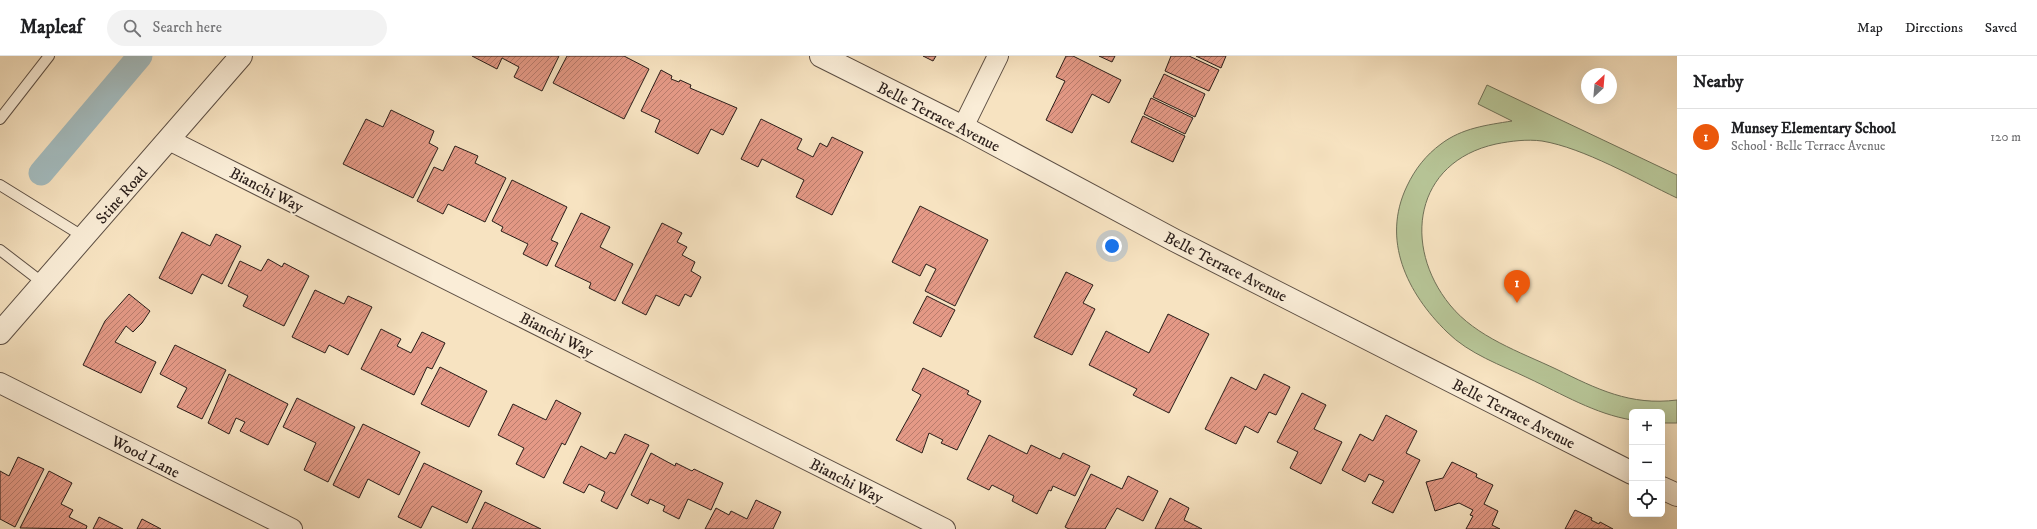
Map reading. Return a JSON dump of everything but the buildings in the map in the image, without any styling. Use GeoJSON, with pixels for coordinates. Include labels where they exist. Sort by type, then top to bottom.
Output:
{"type":"FeatureCollection","features":[{"type":"Feature","properties":{"kind":"street","name":"Stine Road"},"geometry":{"type":"LineString","coordinates":[[0,333],[241,56]]}},
{"type":"Feature","properties":{"kind":"street","name":"Belle Terrace Avenue"},"geometry":{"type":"LineString","coordinates":[[821,56],[963,127],[1174,240],[1629,470]]}},
{"type":"Feature","properties":{"kind":"street"},"geometry":{"type":"LineString","coordinates":[[963,127],[998,56]]}},
{"type":"Feature","properties":{"kind":"street","name":"Bianchi Way"},"geometry":{"type":"LineString","coordinates":[[169,140],[945,529]]}},
{"type":"Feature","properties":{"kind":"street","name":"Wood Lane"},"geometry":{"type":"LineString","coordinates":[[0,383],[292,529]]}},
{"type":"Feature","properties":{"kind":"street"},"geometry":{"type":"LineString","coordinates":[[1665,489],[1677,495]]}},
{"type":"Feature","properties":{"kind":"lane"},"geometry":{"type":"LineString","coordinates":[[0,118],[48,56]]}},
{"type":"Feature","properties":{"kind":"lane"},"geometry":{"type":"LineString","coordinates":[[0,185],[84,237]]}},
{"type":"Feature","properties":{"kind":"lane"},"geometry":{"type":"LineString","coordinates":[[0,250],[43,283]]}},
{"type":"Feature","properties":{"kind":"green space"},"geometry":{"type":"Polygon","coordinates":[[[1487,85],[1677,175],[1677,198],[1593,157],[1575,150],[1542,141],[1531,140],[1496,144],[1469,154],[1447,168],[1433,187],[1424,209],[1422,233],[1425,257],[1435,282],[1450,305],[1472,326],[1513,350],[1600,389],[1629,398],[1660,401],[1677,400],[1677,423],[1665,423],[1665,409],[1629,409],[1629,419],[1605,413],[1579,403],[1465,347],[1447,332],[1420,300],[1402,265],[1398,246],[1397,226],[1400,206],[1407,186],[1417,168],[1436,148],[1457,134],[1475,128],[1512,121],[1478,104],[1487,85]]]}},
{"type":"Feature","properties":{"kind":"waterway"},"geometry":{"type":"LineString","coordinates":[[41,173],[140,56]]}},
{"type":"Feature","properties":{"kind":"place","name":"Munsey Elementary School"},"geometry":{"type":"Point","coordinates":[1517,303]}}]}
